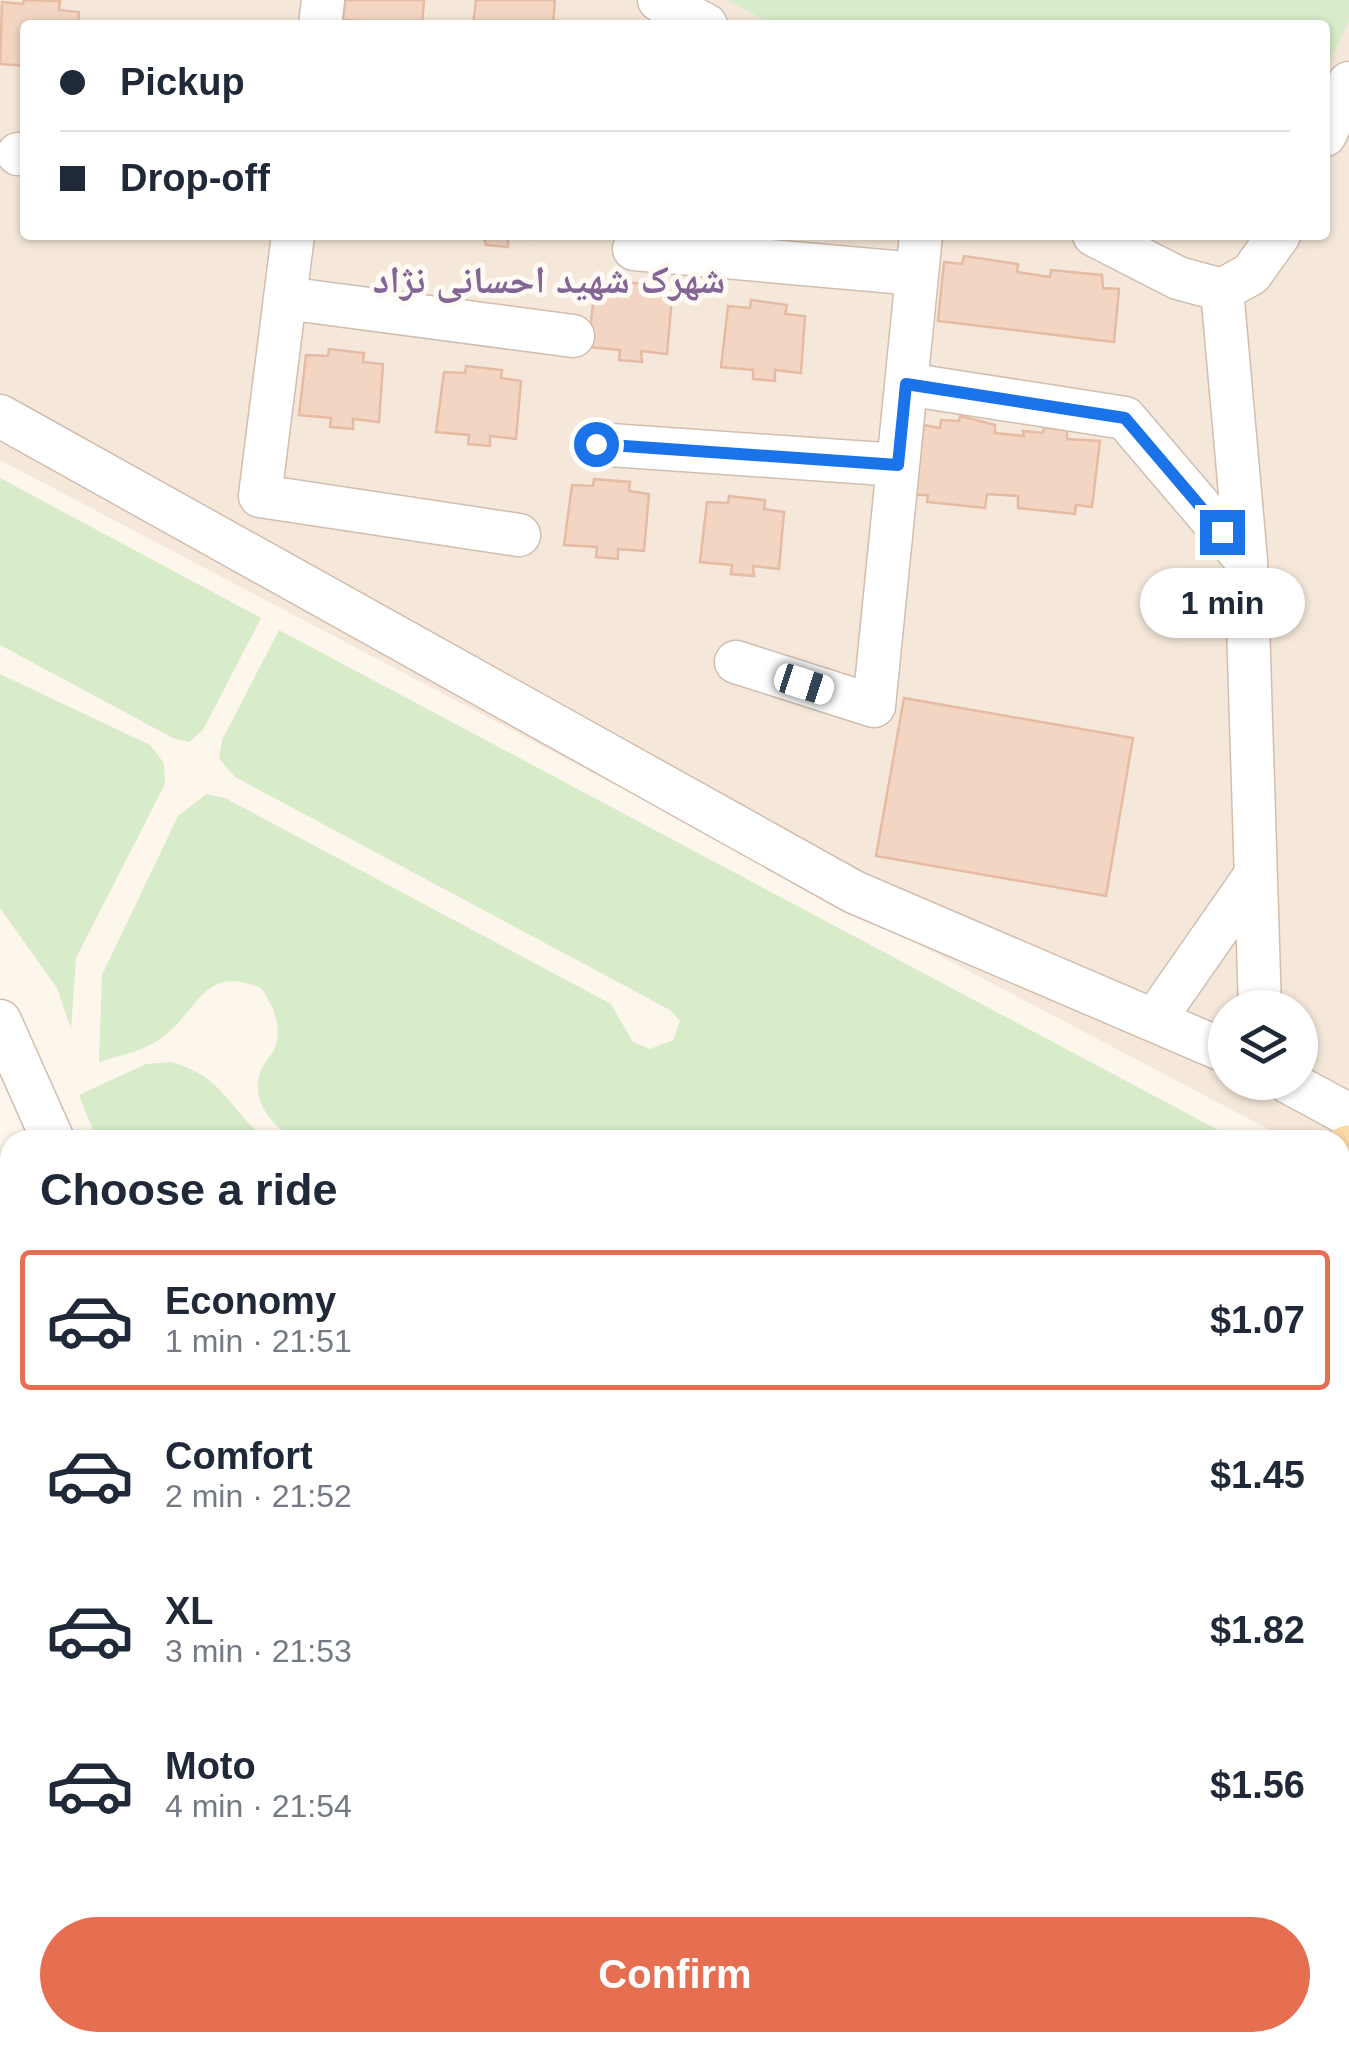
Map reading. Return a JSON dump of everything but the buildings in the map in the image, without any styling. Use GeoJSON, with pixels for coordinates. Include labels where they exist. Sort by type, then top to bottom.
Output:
{"type":"FeatureCollection","features":[{"type":"Feature","properties":{"kind":"street"},"geometry":{"type":"LineString","coordinates":[[659,0],[697,20]]}},
{"type":"Feature","properties":{"kind":"street"},"geometry":{"type":"LineString","coordinates":[[1330,124],[1349,82]]}},
{"type":"Feature","properties":{"kind":"street"},"geometry":{"type":"LineString","coordinates":[[292,240],[260,496],[519,534]]}},
{"type":"Feature","properties":{"kind":"street"},"geometry":{"type":"LineString","coordinates":[[1104,240],[1178,278],[1222,290],[1251,274],[1275,240]]}},
{"type":"Feature","properties":{"kind":"street"},"geometry":{"type":"LineString","coordinates":[[634,250],[919,255],[874,706],[736,662]]}},
{"type":"Feature","properties":{"kind":"street"},"geometry":{"type":"LineString","coordinates":[[1222,290],[1246,560],[1259,990]]}},
{"type":"Feature","properties":{"kind":"street"},"geometry":{"type":"LineString","coordinates":[[285,298],[573,336]]}},
{"type":"Feature","properties":{"kind":"street"},"geometry":{"type":"LineString","coordinates":[[906,384],[1125,418],[1246,560]]}},
{"type":"Feature","properties":{"kind":"street"},"geometry":{"type":"LineString","coordinates":[[0,416],[854,892],[1208,1044]]}},
{"type":"Feature","properties":{"kind":"street"},"geometry":{"type":"LineString","coordinates":[[596,444],[898,465]]}},
{"type":"Feature","properties":{"kind":"street"},"geometry":{"type":"LineString","coordinates":[[1154,1019],[1254,877]]}},
{"type":"Feature","properties":{"kind":"street"},"geometry":{"type":"LineString","coordinates":[[0,1021],[48,1130]]}},
{"type":"Feature","properties":{"kind":"street"},"geometry":{"type":"LineString","coordinates":[[1318,1098],[1349,1115]]}},
{"type":"Feature","properties":{"kind":"shaded area"},"geometry":{"type":"Polygon","coordinates":[[[0,0],[1349,0],[1349,1130],[1270,1130],[1213,1100],[1318,1100],[1318,990],[1208,990],[1208,1097],[0,460],[0,0]]]}},
{"type":"Feature","properties":{"kind":"green space"},"geometry":{"type":"Polygon","coordinates":[[[727,0],[1349,0],[1349,21],[1330,62],[1330,20],[764,20],[727,0]]]}},
{"type":"Feature","properties":{"kind":"green space"},"geometry":{"type":"Polygon","coordinates":[[[0,478],[261,618],[203,730],[189,742],[173,738],[0,645],[0,478]]]}},
{"type":"Feature","properties":{"kind":"green space"},"geometry":{"type":"Polygon","coordinates":[[[279,630],[1218,1130],[282,1130],[264,1110],[258,1090],[263,1065],[277,1040],[273,1009],[261,988],[242,982],[216,985],[158,1040],[99,1062],[102,975],[178,816],[206,794],[225,798],[611,1004],[633,1042],[650,1049],[673,1040],[680,1021],[670,1010],[235,777],[219,759],[222,740],[279,630]]]}},
{"type":"Feature","properties":{"kind":"green space"},"geometry":{"type":"Polygon","coordinates":[[[0,674],[150,745],[164,763],[165,784],[76,958],[71,1029],[57,988],[0,908],[0,674]]]}},
{"type":"Feature","properties":{"kind":"green space"},"geometry":{"type":"Polygon","coordinates":[[[171,1062],[203,1076],[256,1130],[93,1130],[79,1095],[146,1064],[171,1062]]]}},
{"type":"Feature","properties":{"kind":"district","name":"شهرک شهید احسانی نژاد"},"geometry":{"type":"Point","coordinates":[549,280]}},
{"type":"Feature","properties":{"kind":"route"},"geometry":{"type":"LineString","coordinates":[[596,444],[898,465],[906,384],[1125,418],[1222,532]]}}]}
